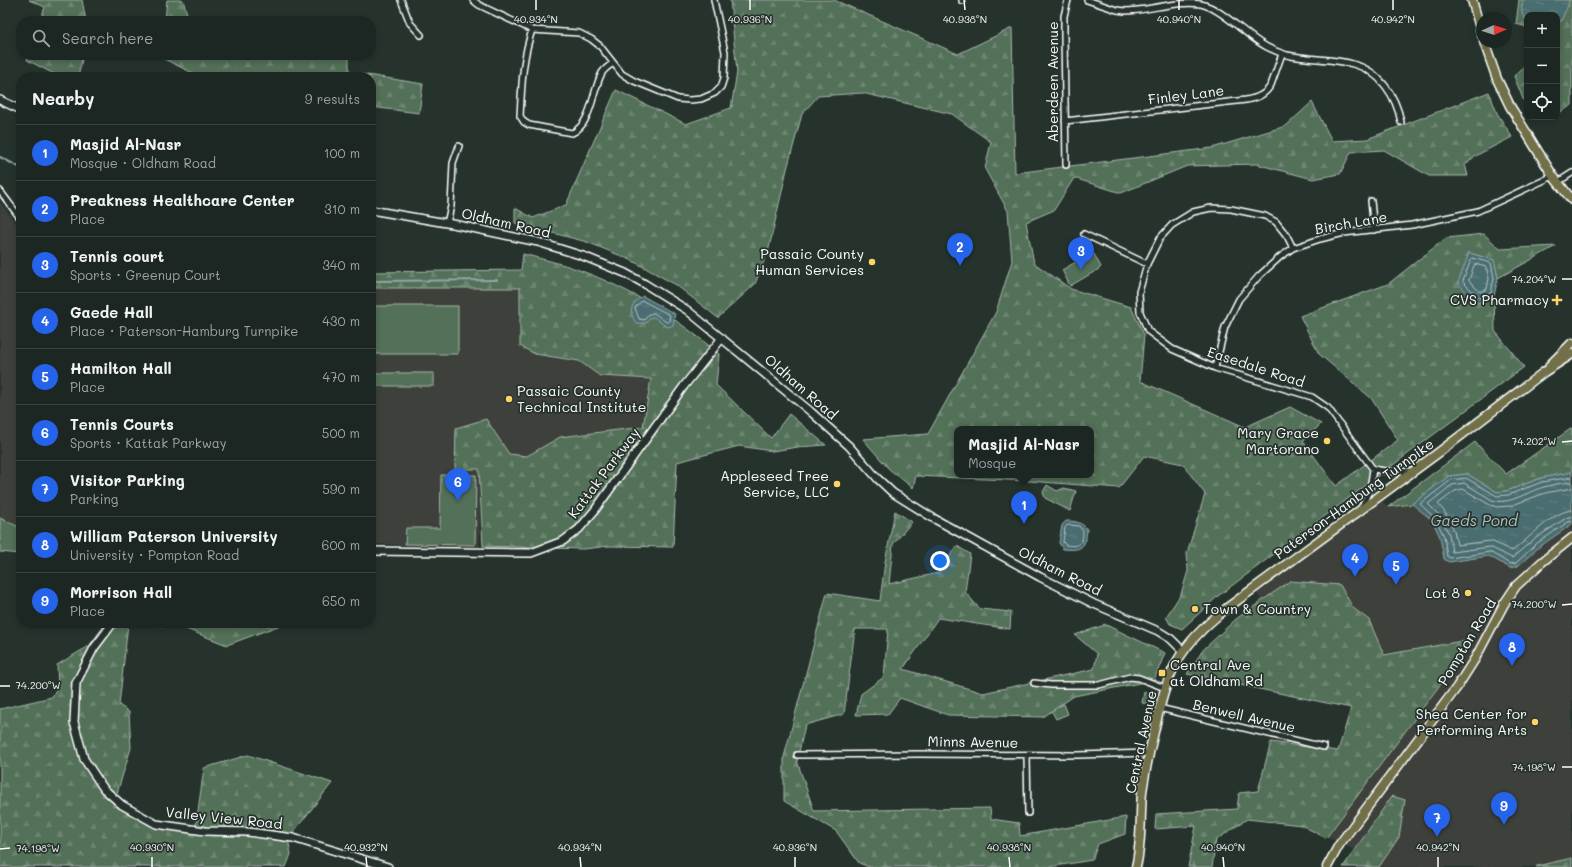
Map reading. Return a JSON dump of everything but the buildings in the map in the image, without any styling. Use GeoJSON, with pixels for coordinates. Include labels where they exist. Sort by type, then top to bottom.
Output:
{"type":"FeatureCollection","features":[{"type":"Feature","properties":{"kind":"main road"},"geometry":{"type":"LineString","coordinates":[[1472,0],[1476,14]]}},
{"type":"Feature","properties":{"kind":"main road"},"geometry":{"type":"LineString","coordinates":[[1486,48],[1497,79],[1510,106],[1556,179],[1572,200]]}},
{"type":"Feature","properties":{"kind":"main road","name":"Paterson-Hamburg Turnpike"},"geometry":{"type":"LineString","coordinates":[[1544,372],[1572,343]]}},
{"type":"Feature","properties":{"kind":"main road","name":"Paterson-Hamburg Turnpike"},"geometry":{"type":"LineString","coordinates":[[1183,651],[1200,630],[1212,619],[1414,471],[1544,372],[1572,354]]}},
{"type":"Feature","properties":{"kind":"main road","name":"Pompton Road"},"geometry":{"type":"LineString","coordinates":[[1327,867],[1339,846],[1476,658],[1504,604],[1516,586],[1542,562],[1572,538]]}},
{"type":"Feature","properties":{"kind":"main road","name":"Central Avenue"},"geometry":{"type":"LineString","coordinates":[[1136,867],[1140,849],[1142,792],[1149,753],[1165,688],[1170,674],[1183,651]]}},
{"type":"Feature","properties":{"kind":"street"},"geometry":{"type":"LineString","coordinates":[[401,0],[410,23],[421,35]]}},
{"type":"Feature","properties":{"kind":"street"},"geometry":{"type":"LineString","coordinates":[[474,0],[479,5],[532,30],[580,33],[592,39],[600,46],[622,74],[678,100],[701,99],[715,93],[721,87],[724,78],[725,52],[714,0]]}},
{"type":"Feature","properties":{"kind":"street","name":"Aberdeen Avenue"},"geometry":{"type":"LineString","coordinates":[[1066,165],[1064,16],[1068,0]]}},
{"type":"Feature","properties":{"kind":"street"},"geometry":{"type":"LineString","coordinates":[[1087,0],[1125,11],[1189,3],[1203,4],[1218,12],[1255,39],[1282,54],[1351,63],[1367,70],[1381,80],[1391,92],[1396,103],[1401,122]]}},
{"type":"Feature","properties":{"kind":"street"},"geometry":{"type":"LineString","coordinates":[[532,30],[523,64],[520,116],[524,122],[529,125],[572,133],[579,130],[584,123],[602,72],[613,63]]}},
{"type":"Feature","properties":{"kind":"street","name":"Finley Lane"},"geometry":{"type":"LineString","coordinates":[[1065,122],[1246,100],[1258,97],[1268,90],[1271,85],[1282,54]]}},
{"type":"Feature","properties":{"kind":"street"},"geometry":{"type":"LineString","coordinates":[[0,100],[16,108]]}},
{"type":"Feature","properties":{"kind":"street"},"geometry":{"type":"LineString","coordinates":[[448,223],[451,206],[453,163],[459,146]]}},
{"type":"Feature","properties":{"kind":"street","name":"Birch Lane"},"geometry":{"type":"LineString","coordinates":[[1215,368],[1225,327],[1238,299],[1259,276],[1280,257],[1293,248],[1344,233],[1412,225],[1478,211],[1572,173]]}},
{"type":"Feature","properties":{"kind":"street"},"geometry":{"type":"LineString","coordinates":[[0,191],[16,212]]}},
{"type":"Feature","properties":{"kind":"street"},"geometry":{"type":"LineString","coordinates":[[1372,201],[1374,230]]}},
{"type":"Feature","properties":{"kind":"street","name":"Easedale Road"},"geometry":{"type":"LineString","coordinates":[[1293,248],[1276,222],[1265,216],[1231,209],[1211,208],[1193,212],[1172,225],[1160,238],[1147,264],[1139,292],[1140,312],[1148,331],[1172,349],[1215,368],[1312,397],[1328,408],[1373,469]]}},
{"type":"Feature","properties":{"kind":"street","name":"Oldham Road"},"geometry":{"type":"LineString","coordinates":[[376,211],[448,223],[538,242],[590,258],[625,273],[668,297],[722,338],[810,411],[849,446],[893,493],[932,518],[1040,577],[1094,604],[1158,631],[1171,639],[1183,651]]}},
{"type":"Feature","properties":{"kind":"street"},"geometry":{"type":"LineString","coordinates":[[1084,234],[1147,264]]}},
{"type":"Feature","properties":{"kind":"street","name":"Kattak Parkway"},"geometry":{"type":"LineString","coordinates":[[376,551],[531,553],[563,541],[579,529],[595,510],[684,386],[722,338]]}},
{"type":"Feature","properties":{"kind":"street"},"geometry":{"type":"LineString","coordinates":[[1360,511],[1370,489],[1373,469],[1391,472],[1414,471]]}},
{"type":"Feature","properties":{"kind":"street","name":"Valley View Road"},"geometry":{"type":"LineString","coordinates":[[109,628],[94,648],[76,683],[74,722],[84,759],[104,789],[122,805],[156,824],[205,831],[248,832],[293,838],[388,867]]}},
{"type":"Feature","properties":{"kind":"street"},"geometry":{"type":"LineString","coordinates":[[1034,683],[1057,685],[1099,685],[1130,677],[1140,678],[1165,688]]}},
{"type":"Feature","properties":{"kind":"street","name":"Benwell Avenue"},"geometry":{"type":"LineString","coordinates":[[1159,708],[1324,747]]}},
{"type":"Feature","properties":{"kind":"street","name":"Minns Avenue"},"geometry":{"type":"LineString","coordinates":[[797,756],[919,754],[1085,755],[1149,753]]}},
{"type":"Feature","properties":{"kind":"street"},"geometry":{"type":"LineString","coordinates":[[1028,755],[1028,813]]}},
{"type":"Feature","properties":{"kind":"shaded area"},"geometry":{"type":"Polygon","coordinates":[[[0,202],[16,223],[16,526],[0,518],[0,202]]]}},
{"type":"Feature","properties":{"kind":"shaded area","name":"Passaic County Technical Institute"},"geometry":{"type":"Polygon","coordinates":[[[376,288],[521,288],[535,354],[579,361],[600,376],[651,379],[644,427],[560,437],[527,456],[509,454],[486,419],[479,469],[479,548],[376,544],[376,288]]]}},
{"type":"Feature","properties":{"kind":"shaded area"},"geometry":{"type":"Polygon","coordinates":[[[1572,472],[1572,867],[1343,867],[1355,850],[1327,837],[1445,678],[1462,641],[1384,655],[1369,620],[1353,608],[1340,585],[1290,581],[1262,601],[1256,592],[1382,501],[1388,507],[1497,492],[1572,472]]]}},
{"type":"Feature","properties":{"kind":"green space"},"geometry":{"type":"Polygon","coordinates":[[[29,0],[82,0],[85,16],[42,16],[45,7],[29,0]]]}},
{"type":"Feature","properties":{"kind":"green space"},"geometry":{"type":"Polygon","coordinates":[[[167,0],[183,0],[188,16],[165,16],[167,0]]]}},
{"type":"Feature","properties":{"kind":"green space"},"geometry":{"type":"Polygon","coordinates":[[[730,0],[834,0],[958,54],[1012,28],[1015,173],[1212,148],[1286,126],[1312,102],[1332,141],[1367,139],[1489,92],[1497,113],[1512,137],[1479,154],[1465,164],[1468,176],[1429,176],[1384,150],[1351,152],[1340,174],[1313,179],[1256,164],[1187,166],[1121,193],[1074,178],[1054,210],[1026,222],[1034,263],[1071,289],[1131,307],[1144,335],[1140,381],[1245,427],[1290,407],[1321,424],[1303,441],[1336,486],[1398,440],[1371,398],[1319,354],[1300,316],[1388,284],[1446,238],[1484,234],[1500,249],[1556,246],[1498,278],[1494,260],[1469,253],[1466,263],[1477,303],[1494,296],[1495,331],[1524,367],[1218,596],[1182,629],[1170,624],[1166,617],[1181,594],[1188,571],[1187,553],[1205,494],[1183,464],[1144,456],[1119,488],[1029,481],[961,478],[1094,478],[1094,426],[954,426],[954,478],[916,476],[913,488],[889,469],[863,439],[928,434],[996,312],[1012,261],[1008,211],[985,169],[991,142],[952,114],[862,93],[818,96],[802,114],[787,169],[769,248],[755,284],[718,318],[676,285],[631,260],[587,242],[515,223],[515,208],[533,218],[566,205],[616,90],[686,124],[731,108],[737,72],[730,0]]]}},
{"type":"Feature","properties":{"kind":"green space"},"geometry":{"type":"Polygon","coordinates":[[[1519,0],[1572,0],[1572,105],[1560,112],[1560,12],[1524,12],[1524,26],[1516,24],[1519,0]]]}},
{"type":"Feature","properties":{"kind":"green space"},"geometry":{"type":"Polygon","coordinates":[[[27,60],[82,60],[79,72],[50,72],[27,60]]]}},
{"type":"Feature","properties":{"kind":"green space"},"geometry":{"type":"Polygon","coordinates":[[[166,60],[349,60],[349,72],[191,72],[166,60]]]}},
{"type":"Feature","properties":{"kind":"green space"},"geometry":{"type":"Polygon","coordinates":[[[1524,67],[1524,101],[1523,99],[1514,76],[1524,67]]]}},
{"type":"Feature","properties":{"kind":"green space"},"geometry":{"type":"Polygon","coordinates":[[[376,76],[423,84],[419,113],[376,108],[376,76]]]}},
{"type":"Feature","properties":{"kind":"green space"},"geometry":{"type":"Polygon","coordinates":[[[1091,253],[1094,254],[1101,267],[1070,286],[1062,270],[1091,253]]]}},
{"type":"Feature","properties":{"kind":"green space"},"geometry":{"type":"Polygon","coordinates":[[[523,254],[579,270],[635,295],[687,328],[719,354],[716,385],[771,438],[789,414],[826,445],[772,451],[739,446],[677,462],[673,547],[609,546],[584,549],[483,546],[479,469],[455,469],[456,428],[486,419],[509,454],[527,456],[560,437],[643,427],[651,379],[600,376],[579,361],[535,354],[520,346],[520,288],[376,288],[376,272],[521,270],[523,254]]]}},
{"type":"Feature","properties":{"kind":"green space"},"geometry":{"type":"Polygon","coordinates":[[[376,306],[458,306],[458,354],[376,354],[376,306]]]}},
{"type":"Feature","properties":{"kind":"green space"},"geometry":{"type":"Polygon","coordinates":[[[376,373],[434,373],[434,386],[376,386],[376,373]]]}},
{"type":"Feature","properties":{"kind":"green space"},"geometry":{"type":"Polygon","coordinates":[[[1572,428],[1572,472],[1541,478],[1507,491],[1497,492],[1467,474],[1449,476],[1412,504],[1388,507],[1475,442],[1506,474],[1572,428]]]}},
{"type":"Feature","properties":{"kind":"green space"},"geometry":{"type":"Polygon","coordinates":[[[441,475],[476,475],[475,545],[405,544],[406,528],[440,528],[441,475]]]}},
{"type":"Feature","properties":{"kind":"green space"},"geometry":{"type":"Polygon","coordinates":[[[1047,485],[1057,491],[1064,488],[1076,491],[1070,511],[1045,498],[1043,492],[1047,485]]]}},
{"type":"Feature","properties":{"kind":"green space"},"geometry":{"type":"Polygon","coordinates":[[[895,511],[912,522],[893,544],[889,584],[938,573],[957,546],[970,554],[965,592],[980,609],[1011,612],[1010,629],[938,618],[903,669],[983,693],[1094,669],[1097,654],[1075,635],[1104,624],[1165,653],[1152,685],[1145,682],[1074,696],[1043,717],[948,715],[900,698],[888,714],[856,715],[861,694],[884,677],[888,629],[855,629],[844,714],[805,725],[797,761],[814,811],[990,808],[991,819],[1019,823],[1020,836],[1126,817],[1125,834],[1098,844],[1092,860],[1049,867],[869,867],[859,863],[836,831],[784,801],[784,757],[827,593],[880,601],[885,562],[895,511]]]}},
{"type":"Feature","properties":{"kind":"green space"},"geometry":{"type":"Polygon","coordinates":[[[0,518],[16,526],[16,554],[0,552],[0,518]]]}},
{"type":"Feature","properties":{"kind":"green space"},"geometry":{"type":"Polygon","coordinates":[[[1290,581],[1340,585],[1353,608],[1369,620],[1384,655],[1462,641],[1466,642],[1445,678],[1326,838],[1301,825],[1247,819],[1216,840],[1212,867],[1188,867],[1196,826],[1155,829],[1156,814],[1237,809],[1239,793],[1258,791],[1271,742],[1338,751],[1351,708],[1187,674],[1203,650],[1236,619],[1290,581]]]}},
{"type":"Feature","properties":{"kind":"green space"},"geometry":{"type":"Polygon","coordinates":[[[102,628],[128,628],[119,705],[129,712],[131,748],[113,806],[195,832],[204,768],[248,755],[332,783],[288,839],[291,854],[286,867],[0,867],[0,709],[52,697],[58,686],[57,665],[89,646],[102,628]]]}},
{"type":"Feature","properties":{"kind":"green space"},"geometry":{"type":"Polygon","coordinates":[[[184,628],[273,628],[227,645],[184,628]]]}},
{"type":"Feature","properties":{"kind":"green space"},"geometry":{"type":"Polygon","coordinates":[[[1144,692],[1154,693],[1153,704],[1142,703],[1144,692]]]}},
{"type":"Feature","properties":{"kind":"green space"},"geometry":{"type":"Polygon","coordinates":[[[1064,704],[1068,714],[1056,719],[1051,710],[1064,704]]]}},
{"type":"Feature","properties":{"kind":"green space"},"geometry":{"type":"Polygon","coordinates":[[[1392,796],[1405,800],[1399,837],[1379,867],[1343,867],[1392,796]]]}},
{"type":"Feature","properties":{"kind":"green space"},"geometry":{"type":"Polygon","coordinates":[[[1572,858],[1572,867],[1536,867],[1537,866],[1572,858]]]}},
{"type":"Feature","properties":{"kind":"water"},"geometry":{"type":"Polygon","coordinates":[[[1524,0],[1568,0],[1569,3],[1560,22],[1560,12],[1524,12],[1524,17],[1522,5],[1524,0]]]}},
{"type":"Feature","properties":{"kind":"water"},"geometry":{"type":"Polygon","coordinates":[[[1469,253],[1494,260],[1498,278],[1494,296],[1477,303],[1458,283],[1469,253]]]}},
{"type":"Feature","properties":{"kind":"water"},"geometry":{"type":"Polygon","coordinates":[[[643,296],[675,314],[673,325],[669,327],[664,325],[654,317],[651,317],[646,323],[636,323],[632,315],[633,304],[643,296]]]}},
{"type":"Feature","properties":{"kind":"water","name":"Gaeds Pond"},"geometry":{"type":"Polygon","coordinates":[[[1572,472],[1572,524],[1539,547],[1518,566],[1510,568],[1489,556],[1449,562],[1444,559],[1440,537],[1432,520],[1412,504],[1449,476],[1467,474],[1497,492],[1507,491],[1541,478],[1572,472]]]}},
{"type":"Feature","properties":{"kind":"water"},"geometry":{"type":"Polygon","coordinates":[[[1066,521],[1078,522],[1087,529],[1084,544],[1078,549],[1063,549],[1059,543],[1062,525],[1066,521]]]}},
{"type":"Feature","properties":{"kind":"waterway"},"geometry":{"type":"LineString","coordinates":[[0,157],[16,165]]}},
{"type":"Feature","properties":{"kind":"waterway"},"geometry":{"type":"LineString","coordinates":[[376,281],[497,280]]}},
{"type":"Feature","properties":{"kind":"place","name":"Passaic County Human Services"},"geometry":{"type":"Point","coordinates":[872,262]}},
{"type":"Feature","properties":{"kind":"place","name":"Preakness Healthcare Center"},"geometry":{"type":"Point","coordinates":[960,266]}},
{"type":"Feature","properties":{"kind":"place","name":"Tennis court"},"geometry":{"type":"Point","coordinates":[1081,270]}},
{"type":"Feature","properties":{"kind":"place","name":"CVS Pharmacy"},"geometry":{"type":"Point","coordinates":[1557,300]}},
{"type":"Feature","properties":{"kind":"place","name":"Passaic County Technical Institute"},"geometry":{"type":"Point","coordinates":[509,399]}},
{"type":"Feature","properties":{"kind":"place","name":"Mary Grace Martorano"},"geometry":{"type":"Point","coordinates":[1327,441]}},
{"type":"Feature","properties":{"kind":"place","name":"Appleseed Tree Service, LLC"},"geometry":{"type":"Point","coordinates":[837,484]}},
{"type":"Feature","properties":{"kind":"place","name":"Tennis Courts"},"geometry":{"type":"Point","coordinates":[458,501]}},
{"type":"Feature","properties":{"kind":"place","name":"Masjid Al-Nasr"},"geometry":{"type":"Point","coordinates":[1024,524]}},
{"type":"Feature","properties":{"kind":"place","name":"Gaede Hall"},"geometry":{"type":"Point","coordinates":[1355,577]}},
{"type":"Feature","properties":{"kind":"place","name":"Hamilton Hall"},"geometry":{"type":"Point","coordinates":[1396,585]}},
{"type":"Feature","properties":{"kind":"place","name":"Lot 8"},"geometry":{"type":"Point","coordinates":[1468,593]}},
{"type":"Feature","properties":{"kind":"place","name":"Town & Country"},"geometry":{"type":"Point","coordinates":[1195,609]}},
{"type":"Feature","properties":{"kind":"place","name":"William Paterson University"},"geometry":{"type":"Point","coordinates":[1512,666]}},
{"type":"Feature","properties":{"kind":"place","name":"Central Ave at Oldham Rd"},"geometry":{"type":"Point","coordinates":[1162,673]}},
{"type":"Feature","properties":{"kind":"place","name":"Shea Center for Performing Arts"},"geometry":{"type":"Point","coordinates":[1535,722]}},
{"type":"Feature","properties":{"kind":"place","name":"Morrison Hall"},"geometry":{"type":"Point","coordinates":[1504,825]}},
{"type":"Feature","properties":{"kind":"place","name":"Visitor Parking"},"geometry":{"type":"Point","coordinates":[1437,837]}}]}
